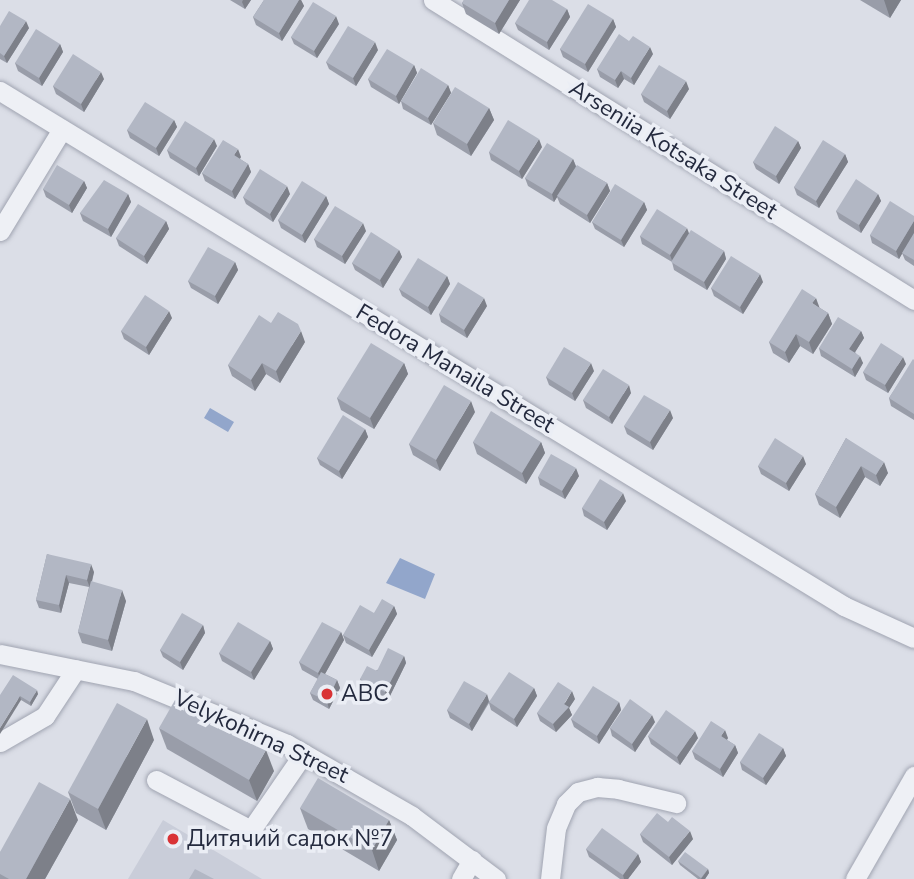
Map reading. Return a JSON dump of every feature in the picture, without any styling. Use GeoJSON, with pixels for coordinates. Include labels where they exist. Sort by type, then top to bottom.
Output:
{"type":"FeatureCollection","features":[{"type":"Feature","properties":{"kind":"street","name":"Arseniia Kotsaka Street"},"geometry":{"type":"LineString","coordinates":[[433,0],[914,300]]}},
{"type":"Feature","properties":{"kind":"street","name":"Fedora Manaila Street"},"geometry":{"type":"LineString","coordinates":[[0,91],[844,606],[914,638]]}},
{"type":"Feature","properties":{"kind":"street"},"geometry":{"type":"LineString","coordinates":[[0,231],[62,129]]}},
{"type":"Feature","properties":{"kind":"street","name":"Velykohirna Street"},"geometry":{"type":"LineString","coordinates":[[0,654],[76,669],[168,692],[304,753],[412,816],[496,879]]}},
{"type":"Feature","properties":{"kind":"street"},"geometry":{"type":"LineString","coordinates":[[0,743],[45,716],[76,669]]}},
{"type":"Feature","properties":{"kind":"street"},"geometry":{"type":"LineString","coordinates":[[156,780],[251,830],[304,753]]}},
{"type":"Feature","properties":{"kind":"street"},"geometry":{"type":"LineString","coordinates":[[855,879],[914,776]]}},
{"type":"Feature","properties":{"kind":"street"},"geometry":{"type":"LineString","coordinates":[[550,879],[556,828],[566,804],[578,792],[597,787],[618,789],[676,803]]}},
{"type":"Feature","properties":{"kind":"street"},"geometry":{"type":"LineString","coordinates":[[461,879],[472,860]]}},
{"type":"Feature","properties":{"kind":"shaded area","name":"Дитячий садок №7"},"geometry":{"type":"Polygon","coordinates":[[[163,820],[262,879],[128,879],[163,820]]]}},
{"type":"Feature","properties":{"kind":"water"},"geometry":{"type":"Polygon","coordinates":[[[210,408],[234,422],[228,432],[204,418],[210,408]]]}},
{"type":"Feature","properties":{"kind":"water"},"geometry":{"type":"Polygon","coordinates":[[[400,558],[435,574],[425,599],[386,583],[400,558]]]}},
{"type":"Feature","properties":{"kind":"building"},"geometry":{"type":"Polygon","coordinates":[[[264,0],[299,0],[279,33],[253,17],[264,0]]]}},
{"type":"Feature","properties":{"kind":"building"},"geometry":{"type":"Polygon","coordinates":[[[464,0],[509,0],[495,23],[462,3],[464,0]]]}},
{"type":"Feature","properties":{"kind":"building"},"geometry":{"type":"Polygon","coordinates":[[[529,0],[552,0],[567,9],[547,42],[515,23],[529,0]]]}},
{"type":"Feature","properties":{"kind":"building"},"geometry":{"type":"Polygon","coordinates":[[[313,2],[336,16],[314,51],[291,37],[313,2]]]}},
{"type":"Feature","properties":{"kind":"building"},"geometry":{"type":"Polygon","coordinates":[[[588,4],[613,19],[585,64],[560,49],[588,4]]]}},
{"type":"Feature","properties":{"kind":"building"},"geometry":{"type":"Polygon","coordinates":[[[9,11],[26,21],[4,56],[0,53],[0,26],[9,11]]]}},
{"type":"Feature","properties":{"kind":"building"},"geometry":{"type":"Polygon","coordinates":[[[348,26],[375,42],[353,78],[326,62],[348,26]]]}},
{"type":"Feature","properties":{"kind":"building"},"geometry":{"type":"Polygon","coordinates":[[[36,29],[60,44],[39,78],[15,63],[36,29]]]}},
{"type":"Feature","properties":{"kind":"building"},"geometry":{"type":"Polygon","coordinates":[[[619,34],[629,41],[633,36],[650,47],[631,78],[621,71],[615,80],[597,69],[619,34]]]}},
{"type":"Feature","properties":{"kind":"building"},"geometry":{"type":"Polygon","coordinates":[[[387,49],[414,65],[396,96],[368,79],[387,49]]]}},
{"type":"Feature","properties":{"kind":"building"},"geometry":{"type":"Polygon","coordinates":[[[73,54],[101,72],[81,104],[53,86],[73,54]]]}},
{"type":"Feature","properties":{"kind":"building"},"geometry":{"type":"Polygon","coordinates":[[[659,65],[686,81],[667,111],[641,94],[659,65]]]}},
{"type":"Feature","properties":{"kind":"building"},"geometry":{"type":"Polygon","coordinates":[[[421,68],[448,85],[428,118],[401,101],[421,68]]]}},
{"type":"Feature","properties":{"kind":"building"},"geometry":{"type":"Polygon","coordinates":[[[455,87],[489,108],[467,144],[433,123],[455,87]]]}},
{"type":"Feature","properties":{"kind":"building"},"geometry":{"type":"Polygon","coordinates":[[[145,102],[174,120],[156,148],[127,130],[145,102]]]}},
{"type":"Feature","properties":{"kind":"building"},"geometry":{"type":"Polygon","coordinates":[[[508,120],[539,139],[519,171],[489,152],[508,120]]]}},
{"type":"Feature","properties":{"kind":"building"},"geometry":{"type":"Polygon","coordinates":[[[185,121],[214,139],[196,168],[167,150],[185,121]]]}},
{"type":"Feature","properties":{"kind":"building"},"geometry":{"type":"Polygon","coordinates":[[[775,126],[798,141],[776,176],[753,162],[775,126]]]}},
{"type":"Feature","properties":{"kind":"building"},"geometry":{"type":"Polygon","coordinates":[[[223,140],[238,149],[234,155],[248,164],[232,191],[202,173],[223,140]]]}},
{"type":"Feature","properties":{"kind":"building"},"geometry":{"type":"Polygon","coordinates":[[[823,140],[845,154],[816,201],[794,187],[823,140]]]}},
{"type":"Feature","properties":{"kind":"building"},"geometry":{"type":"Polygon","coordinates":[[[547,143],[573,159],[552,194],[525,178],[547,143]]]}},
{"type":"Feature","properties":{"kind":"building"},"geometry":{"type":"Polygon","coordinates":[[[57,165],[84,181],[69,205],[43,189],[57,165]]]}},
{"type":"Feature","properties":{"kind":"building"},"geometry":{"type":"Polygon","coordinates":[[[577,165],[607,183],[587,215],[557,196],[577,165]]]}},
{"type":"Feature","properties":{"kind":"building"},"geometry":{"type":"Polygon","coordinates":[[[260,169],[287,186],[270,214],[243,197],[260,169]]]}},
{"type":"Feature","properties":{"kind":"building"},"geometry":{"type":"Polygon","coordinates":[[[856,179],[878,194],[859,225],[836,211],[856,179]]]}},
{"type":"Feature","properties":{"kind":"building"},"geometry":{"type":"Polygon","coordinates":[[[104,180],[128,194],[108,229],[80,213],[104,180]]]}},
{"type":"Feature","properties":{"kind":"building"},"geometry":{"type":"Polygon","coordinates":[[[302,181],[326,196],[302,235],[278,220],[302,181]]]}},
{"type":"Feature","properties":{"kind":"building"},"geometry":{"type":"Polygon","coordinates":[[[615,184],[644,202],[621,240],[592,222],[615,184]]]}},
{"type":"Feature","properties":{"kind":"building"},"geometry":{"type":"Polygon","coordinates":[[[890,201],[914,216],[914,221],[896,251],[870,235],[890,201]]]}},
{"type":"Feature","properties":{"kind":"building"},"geometry":{"type":"Polygon","coordinates":[[[138,204],[166,221],[144,256],[116,238],[138,204]]]}},
{"type":"Feature","properties":{"kind":"building"},"geometry":{"type":"Polygon","coordinates":[[[335,206],[363,223],[342,256],[314,239],[335,206]]]}},
{"type":"Feature","properties":{"kind":"building"},"geometry":{"type":"Polygon","coordinates":[[[657,209],[687,228],[670,255],[640,236],[657,209]]]}},
{"type":"Feature","properties":{"kind":"building"},"geometry":{"type":"Polygon","coordinates":[[[691,230],[724,251],[704,282],[671,262],[691,230]]]}},
{"type":"Feature","properties":{"kind":"building"},"geometry":{"type":"Polygon","coordinates":[[[371,232],[399,250],[380,280],[352,263],[371,232]]]}},
{"type":"Feature","properties":{"kind":"building"},"geometry":{"type":"Polygon","coordinates":[[[914,233],[914,260],[902,253],[914,233]]]}},
{"type":"Feature","properties":{"kind":"building"},"geometry":{"type":"Polygon","coordinates":[[[208,247],[235,262],[215,296],[188,281],[208,247]]]}},
{"type":"Feature","properties":{"kind":"building"},"geometry":{"type":"Polygon","coordinates":[[[731,256],[760,274],[740,307],[711,288],[731,256]]]}},
{"type":"Feature","properties":{"kind":"building"},"geometry":{"type":"Polygon","coordinates":[[[418,258],[447,276],[428,307],[399,289],[418,258]]]}},
{"type":"Feature","properties":{"kind":"building"},"geometry":{"type":"Polygon","coordinates":[[[458,282],[484,298],[464,330],[439,314],[458,282]]]}},
{"type":"Feature","properties":{"kind":"building"},"geometry":{"type":"Polygon","coordinates":[[[802,289],[816,298],[812,303],[828,313],[809,342],[796,334],[785,352],[769,342],[802,289]]]}},
{"type":"Feature","properties":{"kind":"building"},"geometry":{"type":"Polygon","coordinates":[[[145,295],[169,311],[146,347],[121,331],[145,295]]]}},
{"type":"Feature","properties":{"kind":"building"},"geometry":{"type":"Polygon","coordinates":[[[278,312],[298,324],[301,331],[276,371],[262,363],[251,380],[228,365],[259,315],[271,323],[278,312]]]}},
{"type":"Feature","properties":{"kind":"building"},"geometry":{"type":"Polygon","coordinates":[[[838,317],[861,331],[849,349],[860,356],[852,369],[819,348],[838,317]]]}},
{"type":"Feature","properties":{"kind":"building"},"geometry":{"type":"Polygon","coordinates":[[[371,343],[404,363],[370,418],[337,398],[371,343]]]}},
{"type":"Feature","properties":{"kind":"building"},"geometry":{"type":"Polygon","coordinates":[[[881,343],[903,357],[885,385],[863,372],[881,343]]]}},
{"type":"Feature","properties":{"kind":"building"},"geometry":{"type":"Polygon","coordinates":[[[564,347],[591,363],[572,393],[546,377],[564,347]]]}},
{"type":"Feature","properties":{"kind":"building"},"geometry":{"type":"Polygon","coordinates":[[[914,360],[914,414],[889,398],[914,360]]]}},
{"type":"Feature","properties":{"kind":"building"},"geometry":{"type":"Polygon","coordinates":[[[603,369],[629,385],[609,417],[583,400],[603,369]]]}},
{"type":"Feature","properties":{"kind":"building"},"geometry":{"type":"Polygon","coordinates":[[[444,385],[471,401],[436,460],[409,444],[444,385]]]}},
{"type":"Feature","properties":{"kind":"building"},"geometry":{"type":"Polygon","coordinates":[[[644,395],[670,410],[650,442],[624,426],[644,395]]]}},
{"type":"Feature","properties":{"kind":"building"},"geometry":{"type":"Polygon","coordinates":[[[491,411],[541,442],[522,473],[473,442],[491,411]]]}},
{"type":"Feature","properties":{"kind":"building"},"geometry":{"type":"Polygon","coordinates":[[[343,415],[365,429],[339,471],[317,458],[343,415]]]}},
{"type":"Feature","properties":{"kind":"building"},"geometry":{"type":"Polygon","coordinates":[[[775,438],[803,456],[786,483],[758,466],[775,438]]]}},
{"type":"Feature","properties":{"kind":"building"},"geometry":{"type":"Polygon","coordinates":[[[846,438],[884,462],[876,475],[861,466],[836,507],[815,494],[846,438]]]}},
{"type":"Feature","properties":{"kind":"building"},"geometry":{"type":"Polygon","coordinates":[[[551,454],[576,468],[562,491],[538,477],[551,454]]]}},
{"type":"Feature","properties":{"kind":"building"},"geometry":{"type":"Polygon","coordinates":[[[600,479],[623,493],[604,522],[582,508],[600,479]]]}},
{"type":"Feature","properties":{"kind":"building"},"geometry":{"type":"Polygon","coordinates":[[[47,554],[91,564],[87,580],[66,575],[59,605],[36,600],[47,554]]]}},
{"type":"Feature","properties":{"kind":"building"},"geometry":{"type":"Polygon","coordinates":[[[91,581],[122,590],[108,640],[78,632],[91,581]]]}},
{"type":"Feature","properties":{"kind":"building"},"geometry":{"type":"Polygon","coordinates":[[[382,599],[394,606],[369,650],[343,635],[360,605],[374,613],[382,599]]]}},
{"type":"Feature","properties":{"kind":"building"},"geometry":{"type":"Polygon","coordinates":[[[182,613],[203,625],[180,662],[160,650],[182,613]]]}},
{"type":"Feature","properties":{"kind":"building"},"geometry":{"type":"Polygon","coordinates":[[[238,622],[270,641],[251,672],[219,653],[238,622]]]}},
{"type":"Feature","properties":{"kind":"building"},"geometry":{"type":"Polygon","coordinates":[[[322,622],[341,632],[318,673],[299,662],[322,622]]]}},
{"type":"Feature","properties":{"kind":"building"},"geometry":{"type":"Polygon","coordinates":[[[388,648],[404,656],[385,692],[360,679],[367,666],[377,671],[388,648]]]}},
{"type":"Feature","properties":{"kind":"building"},"geometry":{"type":"Polygon","coordinates":[[[321,672],[337,680],[327,701],[310,693],[321,672]]]}},
{"type":"Feature","properties":{"kind":"building"},"geometry":{"type":"Polygon","coordinates":[[[509,672],[534,688],[514,719],[489,702],[509,672]]]}},
{"type":"Feature","properties":{"kind":"building"},"geometry":{"type":"Polygon","coordinates":[[[13,675],[37,690],[30,702],[20,696],[0,728],[0,695],[13,675]]]}},
{"type":"Feature","properties":{"kind":"building"},"geometry":{"type":"Polygon","coordinates":[[[464,681],[487,694],[469,724],[447,710],[464,681]]]}},
{"type":"Feature","properties":{"kind":"building"},"geometry":{"type":"Polygon","coordinates":[[[558,682],[572,691],[564,704],[569,707],[553,724],[537,713],[558,682]]]}},
{"type":"Feature","properties":{"kind":"building"},"geometry":{"type":"Polygon","coordinates":[[[593,686],[619,702],[597,736],[571,719],[593,686]]]}},
{"type":"Feature","properties":{"kind":"building"},"geometry":{"type":"Polygon","coordinates":[[[630,699],[652,715],[632,744],[610,728],[630,699]]]}},
{"type":"Feature","properties":{"kind":"building"},"geometry":{"type":"Polygon","coordinates":[[[175,700],[266,750],[249,780],[159,728],[175,700]]]}},
{"type":"Feature","properties":{"kind":"building"},"geometry":{"type":"Polygon","coordinates":[[[117,703],[147,719],[98,809],[68,792],[117,703]]]}},
{"type":"Feature","properties":{"kind":"building"},"geometry":{"type":"Polygon","coordinates":[[[666,710],[695,731],[677,757],[648,736],[666,710]]]}},
{"type":"Feature","properties":{"kind":"building"},"geometry":{"type":"Polygon","coordinates":[[[711,721],[725,730],[721,736],[735,745],[720,769],[692,751],[711,721]]]}},
{"type":"Feature","properties":{"kind":"building"},"geometry":{"type":"Polygon","coordinates":[[[759,733],[783,748],[763,778],[740,762],[759,733]]]}},
{"type":"Feature","properties":{"kind":"building"},"geometry":{"type":"Polygon","coordinates":[[[318,778],[389,820],[372,850],[300,808],[318,778]]]}},
{"type":"Feature","properties":{"kind":"building"},"geometry":{"type":"Polygon","coordinates":[[[39,782],[70,799],[26,879],[9,879],[0,874],[0,852],[39,782]]]}},
{"type":"Feature","properties":{"kind":"building"},"geometry":{"type":"Polygon","coordinates":[[[657,813],[668,822],[672,817],[690,831],[669,857],[640,834],[657,813]]]}},
{"type":"Feature","properties":{"kind":"building"},"geometry":{"type":"Polygon","coordinates":[[[602,828],[638,854],[623,875],[586,849],[602,828]]]}},
{"type":"Feature","properties":{"kind":"building"},"geometry":{"type":"Polygon","coordinates":[[[685,852],[708,869],[701,878],[678,861],[685,852]]]}},
{"type":"Feature","properties":{"kind":"building"},"geometry":{"type":"Polygon","coordinates":[[[195,869],[214,879],[189,879],[195,869]]]}},
{"type":"Feature","properties":{"kind":"place","name":"АВС"},"geometry":{"type":"Point","coordinates":[327,694]}},
{"type":"Feature","properties":{"kind":"place","name":"Дитячий садок №7"},"geometry":{"type":"Point","coordinates":[173,839]}}]}
